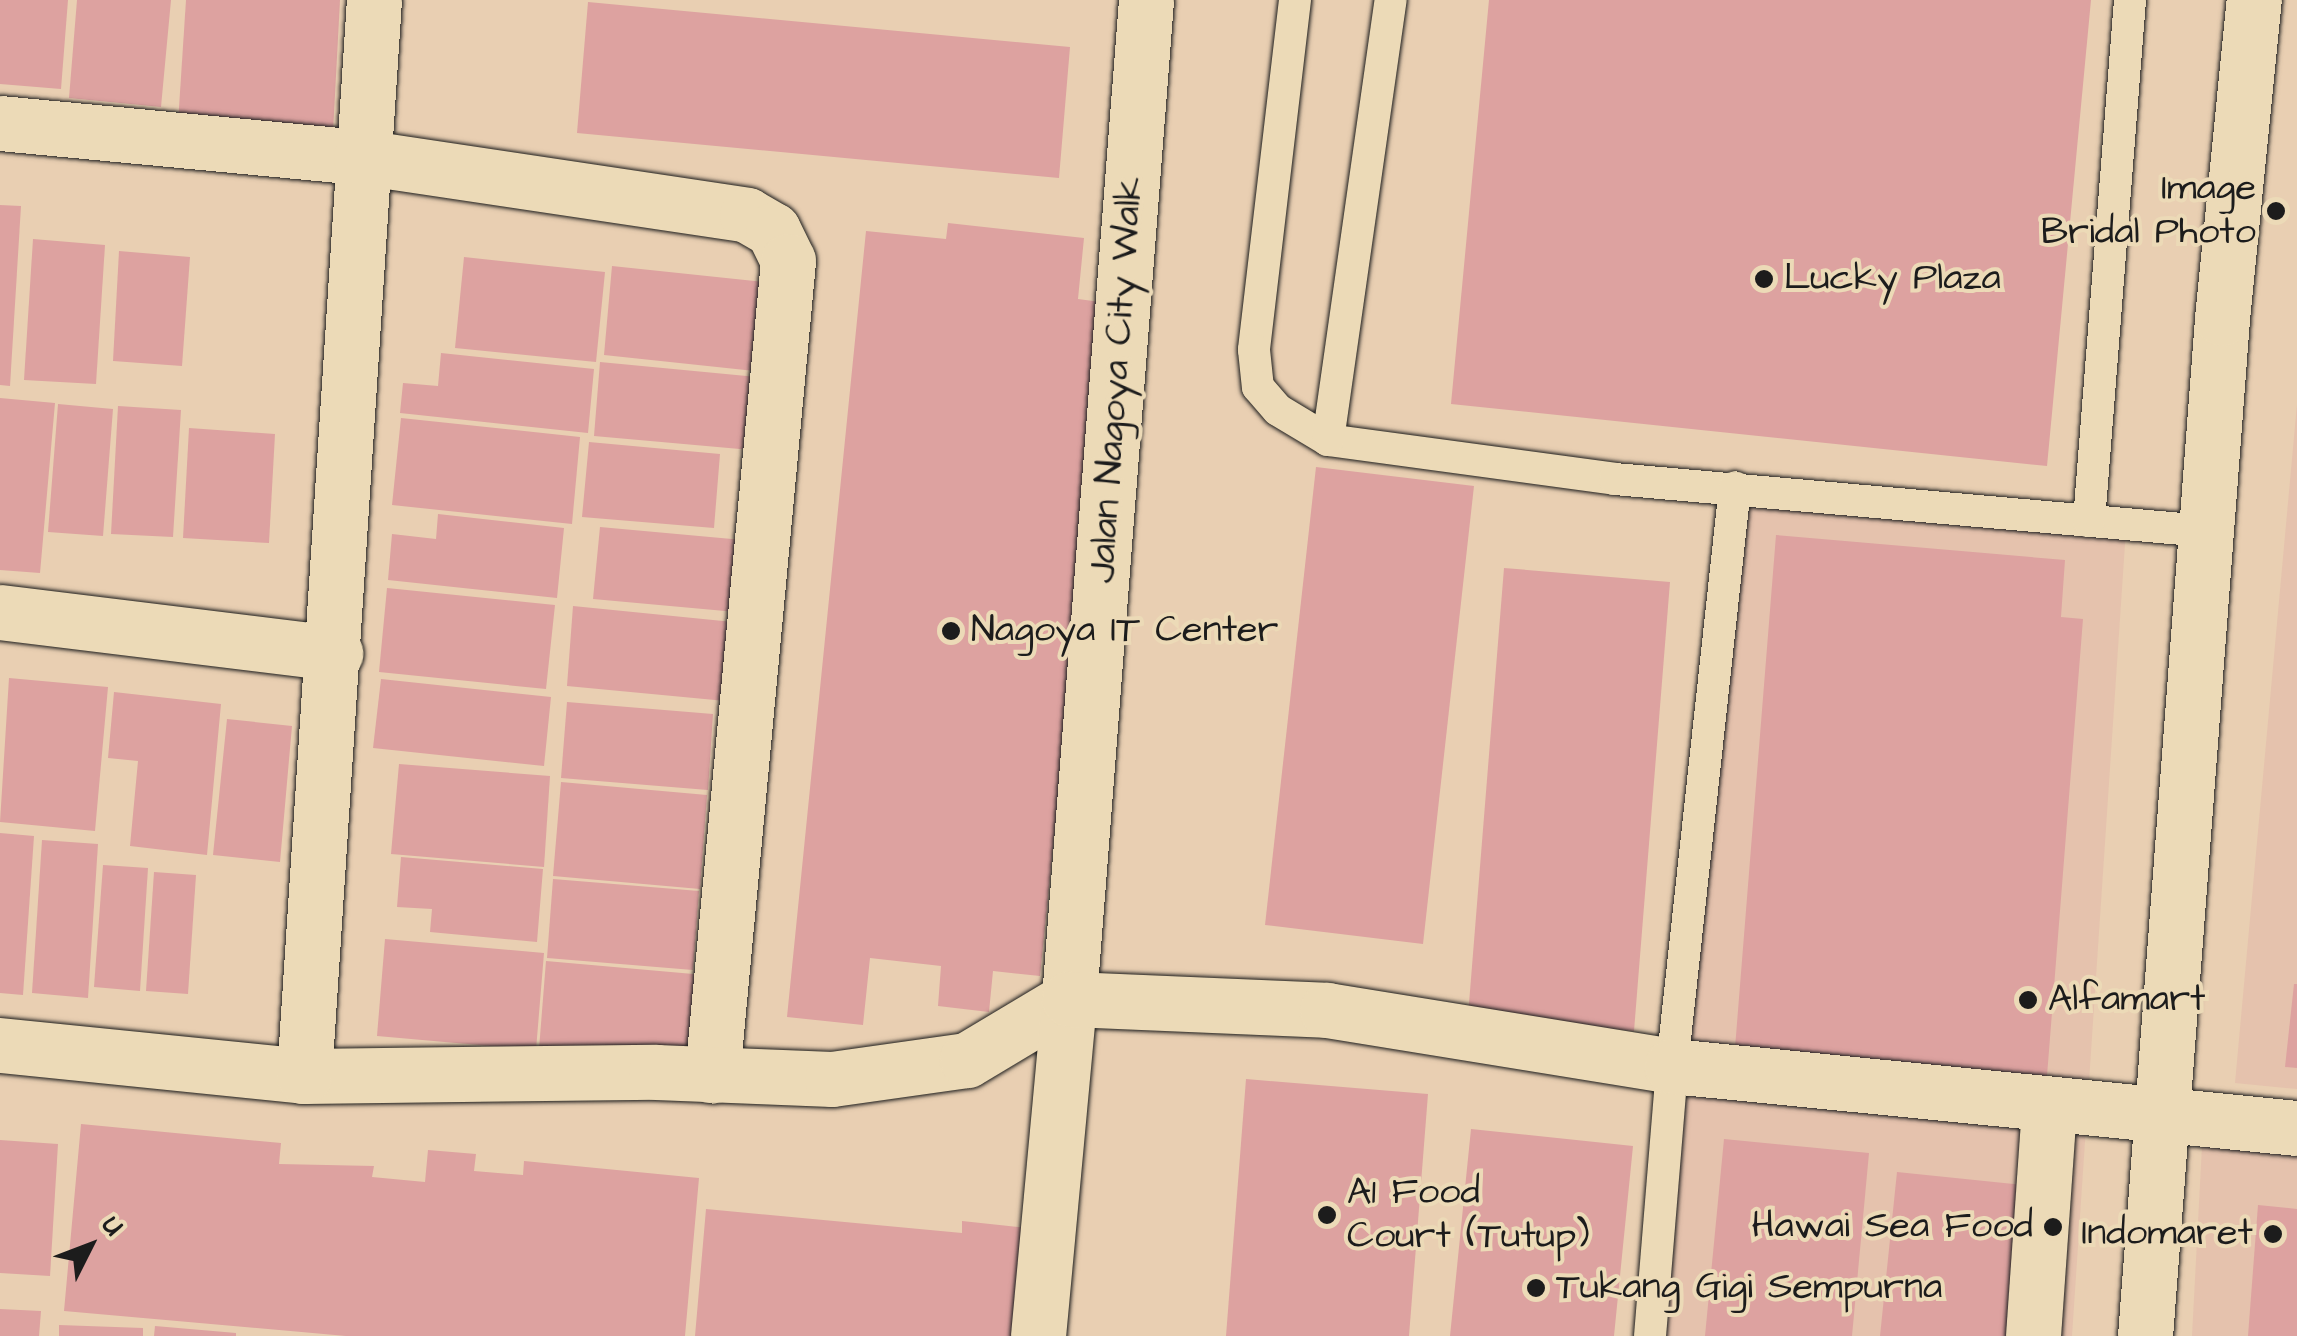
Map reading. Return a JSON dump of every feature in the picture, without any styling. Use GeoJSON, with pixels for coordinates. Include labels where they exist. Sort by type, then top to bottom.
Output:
{"type":"FeatureCollection","features":[{"type":"Feature","properties":{"kind":"street"},"geometry":{"type":"LineString","coordinates":[[304,1076],[336,654],[361,157],[374,0]]}},
{"type":"Feature","properties":{"kind":"street","name":"Jalan Nagoya City Walk"},"geometry":{"type":"LineString","coordinates":[[1038,1336],[1069,999],[1146,0]]}},
{"type":"Feature","properties":{"kind":"street"},"geometry":{"type":"LineString","coordinates":[[2146,1336],[2205,531],[2254,0]]}},
{"type":"Feature","properties":{"kind":"street"},"geometry":{"type":"LineString","coordinates":[[0,123],[361,157],[747,215],[773,230],[788,261],[712,1075]]}},
{"type":"Feature","properties":{"kind":"street"},"geometry":{"type":"LineString","coordinates":[[0,612],[336,654]]}},
{"type":"Feature","properties":{"kind":"street"},"geometry":{"type":"LineString","coordinates":[[0,1045],[304,1076],[712,1075],[832,1079],[968,1060],[1069,999],[1327,1010],[1672,1066],[2297,1128]]}},
{"type":"Feature","properties":{"kind":"street"},"geometry":{"type":"LineString","coordinates":[[2032,1336],[2049,1105]]}},
{"type":"Feature","properties":{"kind":"lane"},"geometry":{"type":"LineString","coordinates":[[1295,0],[1254,350],[1258,387],[1278,410],[1328,440],[1616,479],[2205,531]]}},
{"type":"Feature","properties":{"kind":"lane"},"geometry":{"type":"LineString","coordinates":[[1328,440],[1391,0]]}},
{"type":"Feature","properties":{"kind":"lane"},"geometry":{"type":"LineString","coordinates":[[2089,521],[2130,0]]}},
{"type":"Feature","properties":{"kind":"lane"},"geometry":{"type":"LineString","coordinates":[[1650,1336],[1672,1066],[1735,487]]}},
{"type":"Feature","properties":{"kind":"shaded area"},"geometry":{"type":"Polygon","coordinates":[[[2297,404],[2297,1089],[2235,1083],[2297,404]]]}},
{"type":"Feature","properties":{"kind":"shaded area"},"geometry":{"type":"Polygon","coordinates":[[[1718,499],[2126,529],[2072,1336],[1662,1336],[1718,499]]]}},
{"type":"Feature","properties":{"kind":"shaded area"},"geometry":{"type":"Polygon","coordinates":[[[2202,1146],[2297,1153],[2297,1336],[2192,1336],[2202,1146]]]}},
{"type":"Feature","properties":{"kind":"building"},"geometry":{"type":"Polygon","coordinates":[[[0,0],[68,0],[61,89],[0,84],[0,0]]]}},
{"type":"Feature","properties":{"kind":"building"},"geometry":{"type":"Polygon","coordinates":[[[77,0],[171,0],[161,107],[69,98],[77,0]]]}},
{"type":"Feature","properties":{"kind":"building"},"geometry":{"type":"Polygon","coordinates":[[[186,0],[340,0],[333,132],[178,123],[186,0]]]}},
{"type":"Feature","properties":{"kind":"building","name":"Lucky Plaza"},"geometry":{"type":"Polygon","coordinates":[[[1489,0],[2091,0],[2047,466],[1451,404],[1489,0]]]}},
{"type":"Feature","properties":{"kind":"building"},"geometry":{"type":"Polygon","coordinates":[[[588,2],[1070,47],[1059,178],[577,133],[588,2]]]}},
{"type":"Feature","properties":{"kind":"building"},"geometry":{"type":"Polygon","coordinates":[[[0,205],[21,206],[10,386],[0,385],[0,205]]]}},
{"type":"Feature","properties":{"kind":"building","name":"Nagoya IT Center"},"geometry":{"type":"Polygon","coordinates":[[[948,223],[1084,238],[1078,299],[1108,303],[1040,976],[993,971],[989,1012],[938,1006],[941,966],[870,958],[863,1025],[787,1017],[866,231],[946,239],[948,223]]]}},
{"type":"Feature","properties":{"kind":"building"},"geometry":{"type":"Polygon","coordinates":[[[33,239],[105,245],[96,384],[24,380],[33,239]]]}},
{"type":"Feature","properties":{"kind":"building"},"geometry":{"type":"Polygon","coordinates":[[[119,251],[190,257],[182,366],[113,361],[119,251]]]}},
{"type":"Feature","properties":{"kind":"building"},"geometry":{"type":"Polygon","coordinates":[[[464,257],[605,272],[596,362],[455,348],[464,257]]]}},
{"type":"Feature","properties":{"kind":"building"},"geometry":{"type":"Polygon","coordinates":[[[612,266],[773,283],[764,372],[604,355],[612,266]]]}},
{"type":"Feature","properties":{"kind":"building"},"geometry":{"type":"Polygon","coordinates":[[[441,353],[594,369],[588,433],[400,413],[403,383],[438,386],[441,353]]]}},
{"type":"Feature","properties":{"kind":"building"},"geometry":{"type":"Polygon","coordinates":[[[600,362],[757,377],[751,450],[594,436],[600,362]]]}},
{"type":"Feature","properties":{"kind":"building"},"geometry":{"type":"Polygon","coordinates":[[[0,398],[55,403],[40,573],[0,570],[0,398]]]}},
{"type":"Feature","properties":{"kind":"building"},"geometry":{"type":"Polygon","coordinates":[[[58,404],[113,409],[103,536],[48,532],[58,404]]]}},
{"type":"Feature","properties":{"kind":"building"},"geometry":{"type":"Polygon","coordinates":[[[118,406],[181,410],[173,537],[111,534],[118,406]]]}},
{"type":"Feature","properties":{"kind":"building"},"geometry":{"type":"Polygon","coordinates":[[[401,418],[580,437],[572,524],[392,505],[401,418]]]}},
{"type":"Feature","properties":{"kind":"building"},"geometry":{"type":"Polygon","coordinates":[[[189,428],[275,434],[269,543],[183,538],[189,428]]]}},
{"type":"Feature","properties":{"kind":"building"},"geometry":{"type":"Polygon","coordinates":[[[589,442],[720,454],[714,528],[582,517],[589,442]]]}},
{"type":"Feature","properties":{"kind":"building"},"geometry":{"type":"Polygon","coordinates":[[[1316,467],[1474,486],[1423,944],[1265,925],[1316,467]]]}},
{"type":"Feature","properties":{"kind":"building"},"geometry":{"type":"Polygon","coordinates":[[[438,514],[564,528],[557,598],[388,580],[392,534],[436,539],[438,514]]]}},
{"type":"Feature","properties":{"kind":"building"},"geometry":{"type":"Polygon","coordinates":[[[600,527],[743,540],[736,612],[593,599],[600,527]]]}},
{"type":"Feature","properties":{"kind":"building"},"geometry":{"type":"Polygon","coordinates":[[[1776,535],[2065,560],[2061,617],[2083,619],[2047,1076],[1735,1048],[1776,535]]]}},
{"type":"Feature","properties":{"kind":"building"},"geometry":{"type":"Polygon","coordinates":[[[1504,568],[1670,582],[1634,1031],[1468,1016],[1504,568]]]}},
{"type":"Feature","properties":{"kind":"building"},"geometry":{"type":"Polygon","coordinates":[[[387,588],[555,605],[546,689],[379,672],[387,588]]]}},
{"type":"Feature","properties":{"kind":"building"},"geometry":{"type":"Polygon","coordinates":[[[573,606],[743,623],[736,702],[567,686],[573,606]]]}},
{"type":"Feature","properties":{"kind":"building"},"geometry":{"type":"Polygon","coordinates":[[[9,678],[108,687],[95,831],[0,822],[9,678]]]}},
{"type":"Feature","properties":{"kind":"building"},"geometry":{"type":"Polygon","coordinates":[[[381,679],[551,697],[544,766],[373,748],[381,679]]]}},
{"type":"Feature","properties":{"kind":"building"},"geometry":{"type":"Polygon","coordinates":[[[114,692],[221,704],[207,855],[130,846],[138,761],[108,758],[114,692]]]}},
{"type":"Feature","properties":{"kind":"building"},"geometry":{"type":"Polygon","coordinates":[[[567,702],[713,714],[708,790],[561,778],[567,702]]]}},
{"type":"Feature","properties":{"kind":"building"},"geometry":{"type":"Polygon","coordinates":[[[227,719],[292,726],[280,862],[213,855],[227,719]]]}},
{"type":"Feature","properties":{"kind":"building"},"geometry":{"type":"Polygon","coordinates":[[[399,764],[550,776],[544,867],[391,854],[399,764]]]}},
{"type":"Feature","properties":{"kind":"building"},"geometry":{"type":"Polygon","coordinates":[[[561,782],[707,795],[700,889],[553,876],[561,782]]]}},
{"type":"Feature","properties":{"kind":"building"},"geometry":{"type":"Polygon","coordinates":[[[0,833],[34,836],[23,995],[0,993],[0,833]]]}},
{"type":"Feature","properties":{"kind":"building"},"geometry":{"type":"Polygon","coordinates":[[[42,840],[98,844],[88,998],[32,993],[42,840]]]}},
{"type":"Feature","properties":{"kind":"building"},"geometry":{"type":"Polygon","coordinates":[[[401,857],[543,869],[537,942],[430,932],[432,909],[397,907],[401,857]]]}},
{"type":"Feature","properties":{"kind":"building"},"geometry":{"type":"Polygon","coordinates":[[[103,865],[148,868],[140,991],[94,987],[103,865]]]}},
{"type":"Feature","properties":{"kind":"building"},"geometry":{"type":"Polygon","coordinates":[[[154,872],[196,875],[188,994],[146,991],[154,872]]]}},
{"type":"Feature","properties":{"kind":"building"},"geometry":{"type":"Polygon","coordinates":[[[553,879],[699,891],[693,970],[547,958],[553,879]]]}},
{"type":"Feature","properties":{"kind":"building"},"geometry":{"type":"Polygon","coordinates":[[[385,939],[544,953],[536,1050],[377,1036],[385,939]]]}},
{"type":"Feature","properties":{"kind":"building"},"geometry":{"type":"Polygon","coordinates":[[[546,961],[716,976],[709,1065],[539,1049],[546,961]]]}},
{"type":"Feature","properties":{"kind":"building"},"geometry":{"type":"Polygon","coordinates":[[[2297,984],[2297,1068],[2285,1067],[2297,984]]]}},
{"type":"Feature","properties":{"kind":"building","name":"A1 Food Court (Tutup)"},"geometry":{"type":"Polygon","coordinates":[[[1246,1079],[1428,1094],[1409,1336],[1226,1336],[1246,1079]]]}},
{"type":"Feature","properties":{"kind":"building"},"geometry":{"type":"Polygon","coordinates":[[[81,1124],[281,1143],[279,1164],[374,1166],[372,1177],[425,1182],[428,1150],[476,1154],[474,1171],[523,1175],[524,1161],[699,1178],[685,1336],[346,1336],[64,1311],[81,1124]]]}},
{"type":"Feature","properties":{"kind":"building"},"geometry":{"type":"Polygon","coordinates":[[[1471,1129],[1633,1146],[1614,1336],[1450,1336],[1471,1129]]]}},
{"type":"Feature","properties":{"kind":"building"},"geometry":{"type":"Polygon","coordinates":[[[1724,1139],[1869,1153],[1852,1336],[1705,1336],[1724,1139]]]}},
{"type":"Feature","properties":{"kind":"building"},"geometry":{"type":"Polygon","coordinates":[[[0,1140],[58,1144],[50,1276],[0,1273],[0,1140]]]}},
{"type":"Feature","properties":{"kind":"building"},"geometry":{"type":"Polygon","coordinates":[[[1897,1172],[2033,1186],[2018,1336],[1880,1336],[1897,1172]]]}},
{"type":"Feature","properties":{"kind":"building"},"geometry":{"type":"Polygon","coordinates":[[[2258,1205],[2297,1209],[2297,1336],[2248,1336],[2258,1205]]]}},
{"type":"Feature","properties":{"kind":"building"},"geometry":{"type":"Polygon","coordinates":[[[706,1209],[962,1233],[962,1221],[1036,1229],[1027,1336],[695,1336],[706,1209]]]}},
{"type":"Feature","properties":{"kind":"building"},"geometry":{"type":"Polygon","coordinates":[[[0,1309],[41,1311],[39,1336],[0,1336],[0,1309]]]}},
{"type":"Feature","properties":{"kind":"building"},"geometry":{"type":"Polygon","coordinates":[[[59,1325],[143,1328],[143,1336],[59,1336],[59,1325]]]}},
{"type":"Feature","properties":{"kind":"building"},"geometry":{"type":"Polygon","coordinates":[[[155,1326],[236,1333],[236,1336],[154,1336],[155,1326]]]}},
{"type":"Feature","properties":{"kind":"place","name":"Image Bridal Photo"},"geometry":{"type":"Point","coordinates":[2276,211]}},
{"type":"Feature","properties":{"kind":"place","name":"Lucky Plaza"},"geometry":{"type":"Point","coordinates":[1764,279]}},
{"type":"Feature","properties":{"kind":"place","name":"Nagoya IT Center"},"geometry":{"type":"Point","coordinates":[951,631]}},
{"type":"Feature","properties":{"kind":"place","name":"Alfamart"},"geometry":{"type":"Point","coordinates":[2028,1000]}},
{"type":"Feature","properties":{"kind":"place","name":"A1 Food Court (Tutup)"},"geometry":{"type":"Point","coordinates":[1327,1215]}},
{"type":"Feature","properties":{"kind":"place","name":"Hawai Sea Food"},"geometry":{"type":"Point","coordinates":[2053,1227]}},
{"type":"Feature","properties":{"kind":"place","name":"Indomaret"},"geometry":{"type":"Point","coordinates":[2273,1234]}},
{"type":"Feature","properties":{"kind":"place","name":"Tukang Gigi Sempurna"},"geometry":{"type":"Point","coordinates":[1536,1288]}}]}
